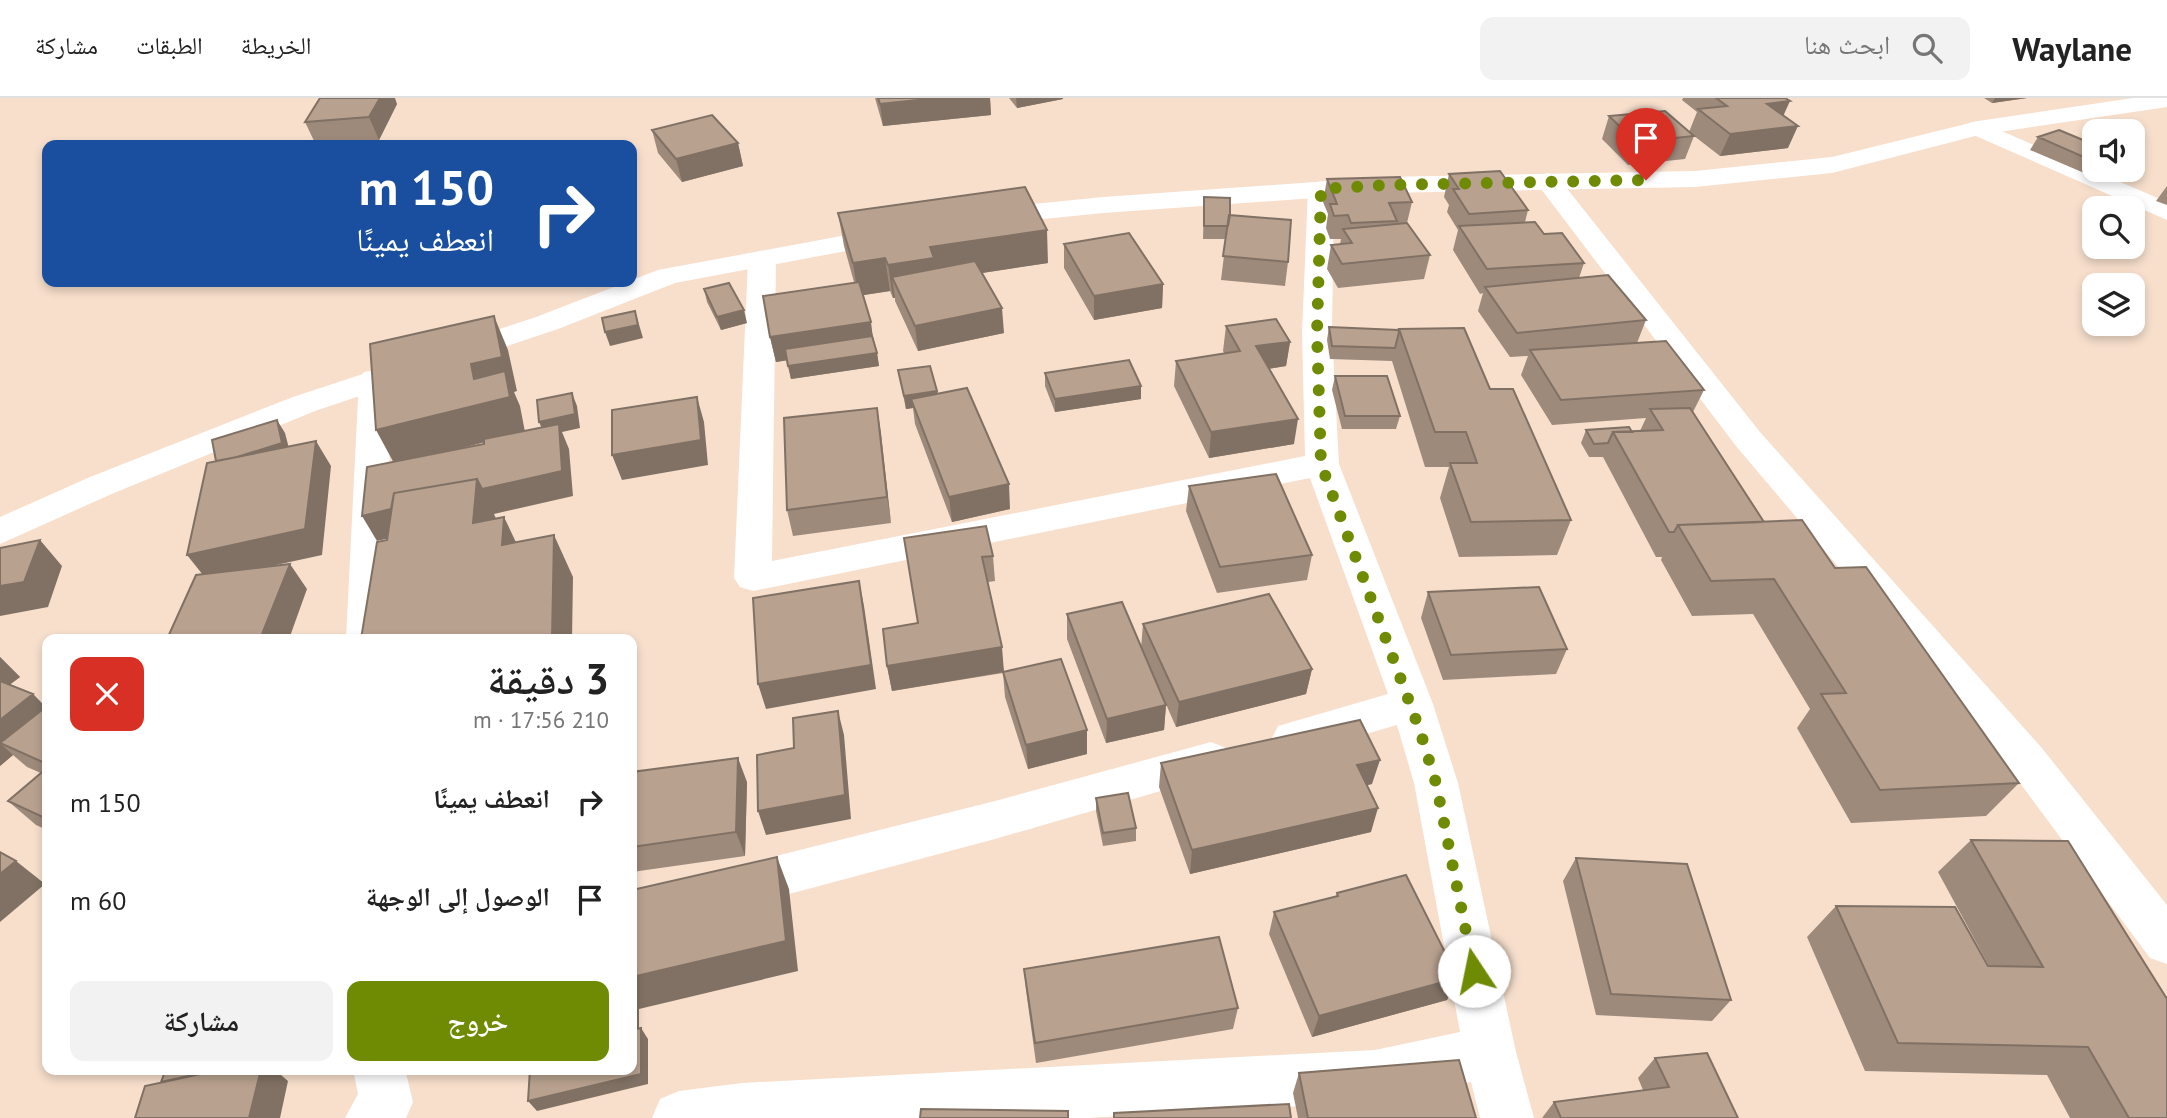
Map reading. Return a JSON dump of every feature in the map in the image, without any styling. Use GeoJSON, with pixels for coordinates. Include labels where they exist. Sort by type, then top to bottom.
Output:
{"type":"FeatureCollection","features":[{"type":"Feature","properties":{"kind":"street"},"geometry":{"type":"LineString","coordinates":[[963,220],[1103,205],[1321,189],[1695,179],[1832,165],[1978,128],[2167,100]]}},
{"type":"Feature","properties":{"kind":"street"},"geometry":{"type":"LineString","coordinates":[[1978,128],[2167,212]]}},
{"type":"Feature","properties":{"kind":"street"},"geometry":{"type":"LineString","coordinates":[[1548,181],[1748,439],[2026,759],[2167,942]]}},
{"type":"Feature","properties":{"kind":"street"},"geometry":{"type":"LineString","coordinates":[[1321,189],[1317,333],[1321,464],[1412,705],[1436,783],[1490,1052],[1507,1118]]}},
{"type":"Feature","properties":{"kind":"street"},"geometry":{"type":"LineString","coordinates":[[0,532],[102,485],[304,404],[547,323],[668,276],[925,228]]}},
{"type":"Feature","properties":{"kind":"street"},"geometry":{"type":"LineString","coordinates":[[762,260],[753,578],[1321,464]]}},
{"type":"Feature","properties":{"kind":"street"},"geometry":{"type":"LineString","coordinates":[[366,634],[375,379]]}},
{"type":"Feature","properties":{"kind":"street"},"geometry":{"type":"LineString","coordinates":[[637,914],[995,820],[1412,705]]}},
{"type":"Feature","properties":{"kind":"street"},"geometry":{"type":"LineString","coordinates":[[679,1118],[742,1110],[1375,1076],[1490,1052]]}},
{"type":"Feature","properties":{"kind":"street"},"geometry":{"type":"LineString","coordinates":[[372,1118],[386,1102],[380,1075]]}},
{"type":"Feature","properties":{"kind":"building"},"geometry":{"type":"Polygon","coordinates":[[[320,98],[380,98],[369,117],[305,122],[320,98]]]}},
{"type":"Feature","properties":{"kind":"building"},"geometry":{"type":"Polygon","coordinates":[[[878,98],[937,98],[880,104],[878,98]]]}},
{"type":"Feature","properties":{"kind":"building"},"geometry":{"type":"Polygon","coordinates":[[[1716,98],[1785,98],[1790,101],[1767,104],[1798,126],[1730,134],[1698,109],[1727,106],[1716,98]]]}},
{"type":"Feature","properties":{"kind":"building"},"geometry":{"type":"Polygon","coordinates":[[[1665,111],[1694,136],[1636,142],[1609,116],[1665,111]]]}},
{"type":"Feature","properties":{"kind":"building"},"geometry":{"type":"Polygon","coordinates":[[[712,115],[738,143],[676,159],[652,130],[712,115]]]}},
{"type":"Feature","properties":{"kind":"building"},"geometry":{"type":"Polygon","coordinates":[[[2059,130],[2082,140],[2082,156],[2038,137],[2059,130]]]}},
{"type":"Feature","properties":{"kind":"building"},"geometry":{"type":"Polygon","coordinates":[[[1500,171],[1528,210],[1469,214],[1453,189],[1459,189],[1449,174],[1500,171]]]}},
{"type":"Feature","properties":{"kind":"building"},"geometry":{"type":"Polygon","coordinates":[[[1400,177],[1412,202],[1389,203],[1397,221],[1351,223],[1348,215],[1334,216],[1330,204],[1337,204],[1327,179],[1400,177]]]}},
{"type":"Feature","properties":{"kind":"building"},"geometry":{"type":"Polygon","coordinates":[[[1025,187],[1047,230],[930,247],[934,258],[888,265],[885,258],[853,263],[838,213],[1025,187]]]}},
{"type":"Feature","properties":{"kind":"building"},"geometry":{"type":"Polygon","coordinates":[[[1204,197],[1230,198],[1228,226],[1204,226],[1204,197]]]}},
{"type":"Feature","properties":{"kind":"building"},"geometry":{"type":"Polygon","coordinates":[[[1229,215],[1291,220],[1288,262],[1223,256],[1229,215]]]}},
{"type":"Feature","properties":{"kind":"building"},"geometry":{"type":"Polygon","coordinates":[[[1535,222],[1544,234],[1562,233],[1584,263],[1487,269],[1459,226],[1535,222]]]}},
{"type":"Feature","properties":{"kind":"building"},"geometry":{"type":"Polygon","coordinates":[[[1407,223],[1430,255],[1342,264],[1331,245],[1352,243],[1343,229],[1407,223]]]}},
{"type":"Feature","properties":{"kind":"building"},"geometry":{"type":"Polygon","coordinates":[[[1129,233],[1163,284],[1094,296],[1064,244],[1129,233]]]}},
{"type":"Feature","properties":{"kind":"building"},"geometry":{"type":"Polygon","coordinates":[[[975,261],[1002,308],[915,326],[892,277],[975,261]]]}},
{"type":"Feature","properties":{"kind":"building"},"geometry":{"type":"Polygon","coordinates":[[[1608,275],[1646,320],[1517,333],[1485,287],[1608,275]]]}},
{"type":"Feature","properties":{"kind":"building"},"geometry":{"type":"Polygon","coordinates":[[[859,282],[871,322],[770,337],[763,296],[859,282]]]}},
{"type":"Feature","properties":{"kind":"building"},"geometry":{"type":"Polygon","coordinates":[[[729,283],[744,310],[717,317],[704,289],[729,283]]]}},
{"type":"Feature","properties":{"kind":"building"},"geometry":{"type":"Polygon","coordinates":[[[635,311],[638,325],[605,332],[602,318],[635,311]]]}},
{"type":"Feature","properties":{"kind":"building"},"geometry":{"type":"Polygon","coordinates":[[[494,316],[502,357],[471,364],[474,379],[505,371],[510,397],[376,430],[370,344],[494,316]]]}},
{"type":"Feature","properties":{"kind":"building"},"geometry":{"type":"Polygon","coordinates":[[[1276,319],[1290,342],[1256,346],[1298,419],[1211,432],[1176,361],[1240,351],[1226,326],[1276,319]]]}},
{"type":"Feature","properties":{"kind":"building"},"geometry":{"type":"Polygon","coordinates":[[[1329,327],[1399,332],[1395,348],[1332,346],[1329,327]]]}},
{"type":"Feature","properties":{"kind":"building"},"geometry":{"type":"Polygon","coordinates":[[[1464,328],[1490,389],[1513,389],[1571,520],[1471,522],[1450,463],[1477,463],[1466,432],[1435,432],[1399,329],[1464,328]]]}},
{"type":"Feature","properties":{"kind":"building"},"geometry":{"type":"Polygon","coordinates":[[[872,336],[877,353],[788,366],[785,349],[872,336]]]}},
{"type":"Feature","properties":{"kind":"building"},"geometry":{"type":"Polygon","coordinates":[[[1666,341],[1704,390],[1561,400],[1530,350],[1666,341]]]}},
{"type":"Feature","properties":{"kind":"building"},"geometry":{"type":"Polygon","coordinates":[[[1129,360],[1141,386],[1055,399],[1045,373],[1129,360]]]}},
{"type":"Feature","properties":{"kind":"building"},"geometry":{"type":"Polygon","coordinates":[[[930,366],[937,391],[904,396],[898,370],[930,366]]]}},
{"type":"Feature","properties":{"kind":"building"},"geometry":{"type":"Polygon","coordinates":[[[1335,376],[1387,376],[1400,416],[1345,416],[1335,376]]]}},
{"type":"Feature","properties":{"kind":"building"},"geometry":{"type":"Polygon","coordinates":[[[967,388],[1009,484],[949,497],[911,399],[967,388]]]}},
{"type":"Feature","properties":{"kind":"building"},"geometry":{"type":"Polygon","coordinates":[[[572,393],[575,414],[539,422],[537,400],[572,393]]]}},
{"type":"Feature","properties":{"kind":"building"},"geometry":{"type":"Polygon","coordinates":[[[697,397],[701,440],[612,455],[612,410],[697,397]]]}},
{"type":"Feature","properties":{"kind":"building"},"geometry":{"type":"Polygon","coordinates":[[[877,408],[887,497],[787,510],[784,418],[877,408]]]}},
{"type":"Feature","properties":{"kind":"building"},"geometry":{"type":"Polygon","coordinates":[[[1690,408],[1764,522],[1678,525],[1674,532],[1669,532],[1613,432],[1663,430],[1650,409],[1690,408]]]}},
{"type":"Feature","properties":{"kind":"building"},"geometry":{"type":"Polygon","coordinates":[[[277,420],[282,443],[216,461],[212,440],[277,420]]]}},
{"type":"Feature","properties":{"kind":"building"},"geometry":{"type":"Polygon","coordinates":[[[559,424],[562,471],[482,489],[477,479],[394,493],[391,509],[362,516],[367,467],[484,444],[484,439],[559,424]]]}},
{"type":"Feature","properties":{"kind":"building"},"geometry":{"type":"Polygon","coordinates":[[[1629,427],[1632,432],[1613,432],[1608,443],[1594,444],[1586,430],[1629,427]]]}},
{"type":"Feature","properties":{"kind":"building"},"geometry":{"type":"Polygon","coordinates":[[[316,441],[305,529],[187,555],[207,463],[316,441]]]}},
{"type":"Feature","properties":{"kind":"building"},"geometry":{"type":"Polygon","coordinates":[[[1276,474],[1312,555],[1220,567],[1189,486],[1276,474]]]}},
{"type":"Feature","properties":{"kind":"building"},"geometry":{"type":"Polygon","coordinates":[[[477,479],[473,523],[504,517],[502,545],[554,535],[552,634],[362,634],[377,542],[387,540],[394,493],[477,479]]]}},
{"type":"Feature","properties":{"kind":"building"},"geometry":{"type":"Polygon","coordinates":[[[1802,520],[1835,568],[1866,567],[2019,783],[1880,790],[1821,694],[1846,693],[1774,579],[1711,581],[1678,525],[1802,520]]]}},
{"type":"Feature","properties":{"kind":"building"},"geometry":{"type":"Polygon","coordinates":[[[986,526],[993,556],[982,557],[1002,647],[887,666],[883,629],[918,623],[904,538],[986,526]]]}},
{"type":"Feature","properties":{"kind":"building"},"geometry":{"type":"Polygon","coordinates":[[[40,540],[24,582],[0,586],[0,548],[40,540]]]}},
{"type":"Feature","properties":{"kind":"building"},"geometry":{"type":"Polygon","coordinates":[[[290,564],[262,634],[169,634],[196,575],[290,564]]]}},
{"type":"Feature","properties":{"kind":"building"},"geometry":{"type":"Polygon","coordinates":[[[859,581],[871,665],[758,684],[753,598],[859,581]]]}},
{"type":"Feature","properties":{"kind":"building"},"geometry":{"type":"Polygon","coordinates":[[[1539,587],[1567,649],[1451,655],[1428,592],[1539,587]]]}},
{"type":"Feature","properties":{"kind":"building"},"geometry":{"type":"Polygon","coordinates":[[[1269,594],[1312,669],[1179,702],[1143,624],[1269,594]]]}},
{"type":"Feature","properties":{"kind":"building"},"geometry":{"type":"Polygon","coordinates":[[[1122,602],[1166,705],[1107,719],[1067,614],[1122,602]]]}},
{"type":"Feature","properties":{"kind":"building"},"geometry":{"type":"Polygon","coordinates":[[[1061,659],[1087,730],[1026,745],[1003,672],[1061,659]]]}},
{"type":"Feature","properties":{"kind":"building"},"geometry":{"type":"Polygon","coordinates":[[[0,681],[33,694],[0,720],[0,681]]]}},
{"type":"Feature","properties":{"kind":"building"},"geometry":{"type":"Polygon","coordinates":[[[42,710],[42,762],[0,743],[42,710]]]}},
{"type":"Feature","properties":{"kind":"building"},"geometry":{"type":"Polygon","coordinates":[[[838,711],[845,795],[758,811],[757,755],[794,748],[793,718],[838,711]]]}},
{"type":"Feature","properties":{"kind":"building"},"geometry":{"type":"Polygon","coordinates":[[[1360,720],[1380,760],[1357,765],[1378,808],[1192,850],[1161,763],[1360,720]]]}},
{"type":"Feature","properties":{"kind":"building"},"geometry":{"type":"Polygon","coordinates":[[[738,758],[736,832],[637,846],[637,771],[738,758]]]}},
{"type":"Feature","properties":{"kind":"building"},"geometry":{"type":"Polygon","coordinates":[[[42,772],[42,817],[8,801],[42,772]]]}},
{"type":"Feature","properties":{"kind":"building"},"geometry":{"type":"Polygon","coordinates":[[[1128,793],[1136,828],[1103,833],[1096,798],[1128,793]]]}},
{"type":"Feature","properties":{"kind":"building"},"geometry":{"type":"Polygon","coordinates":[[[1971,840],[2068,841],[2167,999],[2167,1118],[2129,1118],[2088,1047],[1898,1043],[1836,906],[1955,907],[1988,966],[2043,967],[1971,840]]]}},
{"type":"Feature","properties":{"kind":"building"},"geometry":{"type":"Polygon","coordinates":[[[0,852],[16,861],[0,874],[0,852]]]}},
{"type":"Feature","properties":{"kind":"building"},"geometry":{"type":"Polygon","coordinates":[[[777,857],[786,941],[637,976],[637,889],[777,857]]]}},
{"type":"Feature","properties":{"kind":"building"},"geometry":{"type":"Polygon","coordinates":[[[1576,858],[1687,864],[1731,1000],[1611,994],[1576,858]]]}},
{"type":"Feature","properties":{"kind":"building"},"geometry":{"type":"Polygon","coordinates":[[[1406,875],[1458,978],[1319,1016],[1274,912],[1406,875]]]}},
{"type":"Feature","properties":{"kind":"building"},"geometry":{"type":"Polygon","coordinates":[[[1219,937],[1238,1008],[1035,1043],[1024,969],[1219,937]]]}},
{"type":"Feature","properties":{"kind":"building"},"geometry":{"type":"Polygon","coordinates":[[[641,1028],[641,1074],[637,1075],[637,1029],[641,1028]]]}},
{"type":"Feature","properties":{"kind":"building"},"geometry":{"type":"Polygon","coordinates":[[[1707,1053],[1738,1118],[1561,1118],[1554,1102],[1669,1087],[1655,1058],[1707,1053]]]}},
{"type":"Feature","properties":{"kind":"building"},"geometry":{"type":"Polygon","coordinates":[[[1459,1060],[1476,1118],[1308,1118],[1299,1073],[1459,1060]]]}},
{"type":"Feature","properties":{"kind":"building"},"geometry":{"type":"Polygon","coordinates":[[[164,1075],[193,1075],[161,1082],[164,1075]]]}},
{"type":"Feature","properties":{"kind":"building"},"geometry":{"type":"Polygon","coordinates":[[[196,1075],[260,1075],[249,1118],[135,1118],[145,1086],[196,1075]]]}},
{"type":"Feature","properties":{"kind":"building"},"geometry":{"type":"Polygon","coordinates":[[[530,1075],[637,1075],[528,1101],[530,1075]]]}},
{"type":"Feature","properties":{"kind":"building"},"geometry":{"type":"Polygon","coordinates":[[[1289,1104],[1291,1118],[1114,1118],[1114,1113],[1289,1104]]]}},
{"type":"Feature","properties":{"kind":"building"},"geometry":{"type":"Polygon","coordinates":[[[921,1109],[1068,1111],[1068,1118],[920,1118],[921,1109]]]}},
{"type":"Feature","properties":{"kind":"route"},"geometry":{"type":"LineString","coordinates":[[1474,971],[1436,783],[1412,705],[1321,464],[1317,333],[1321,189],[1385,185],[1646,180]]}}]}
